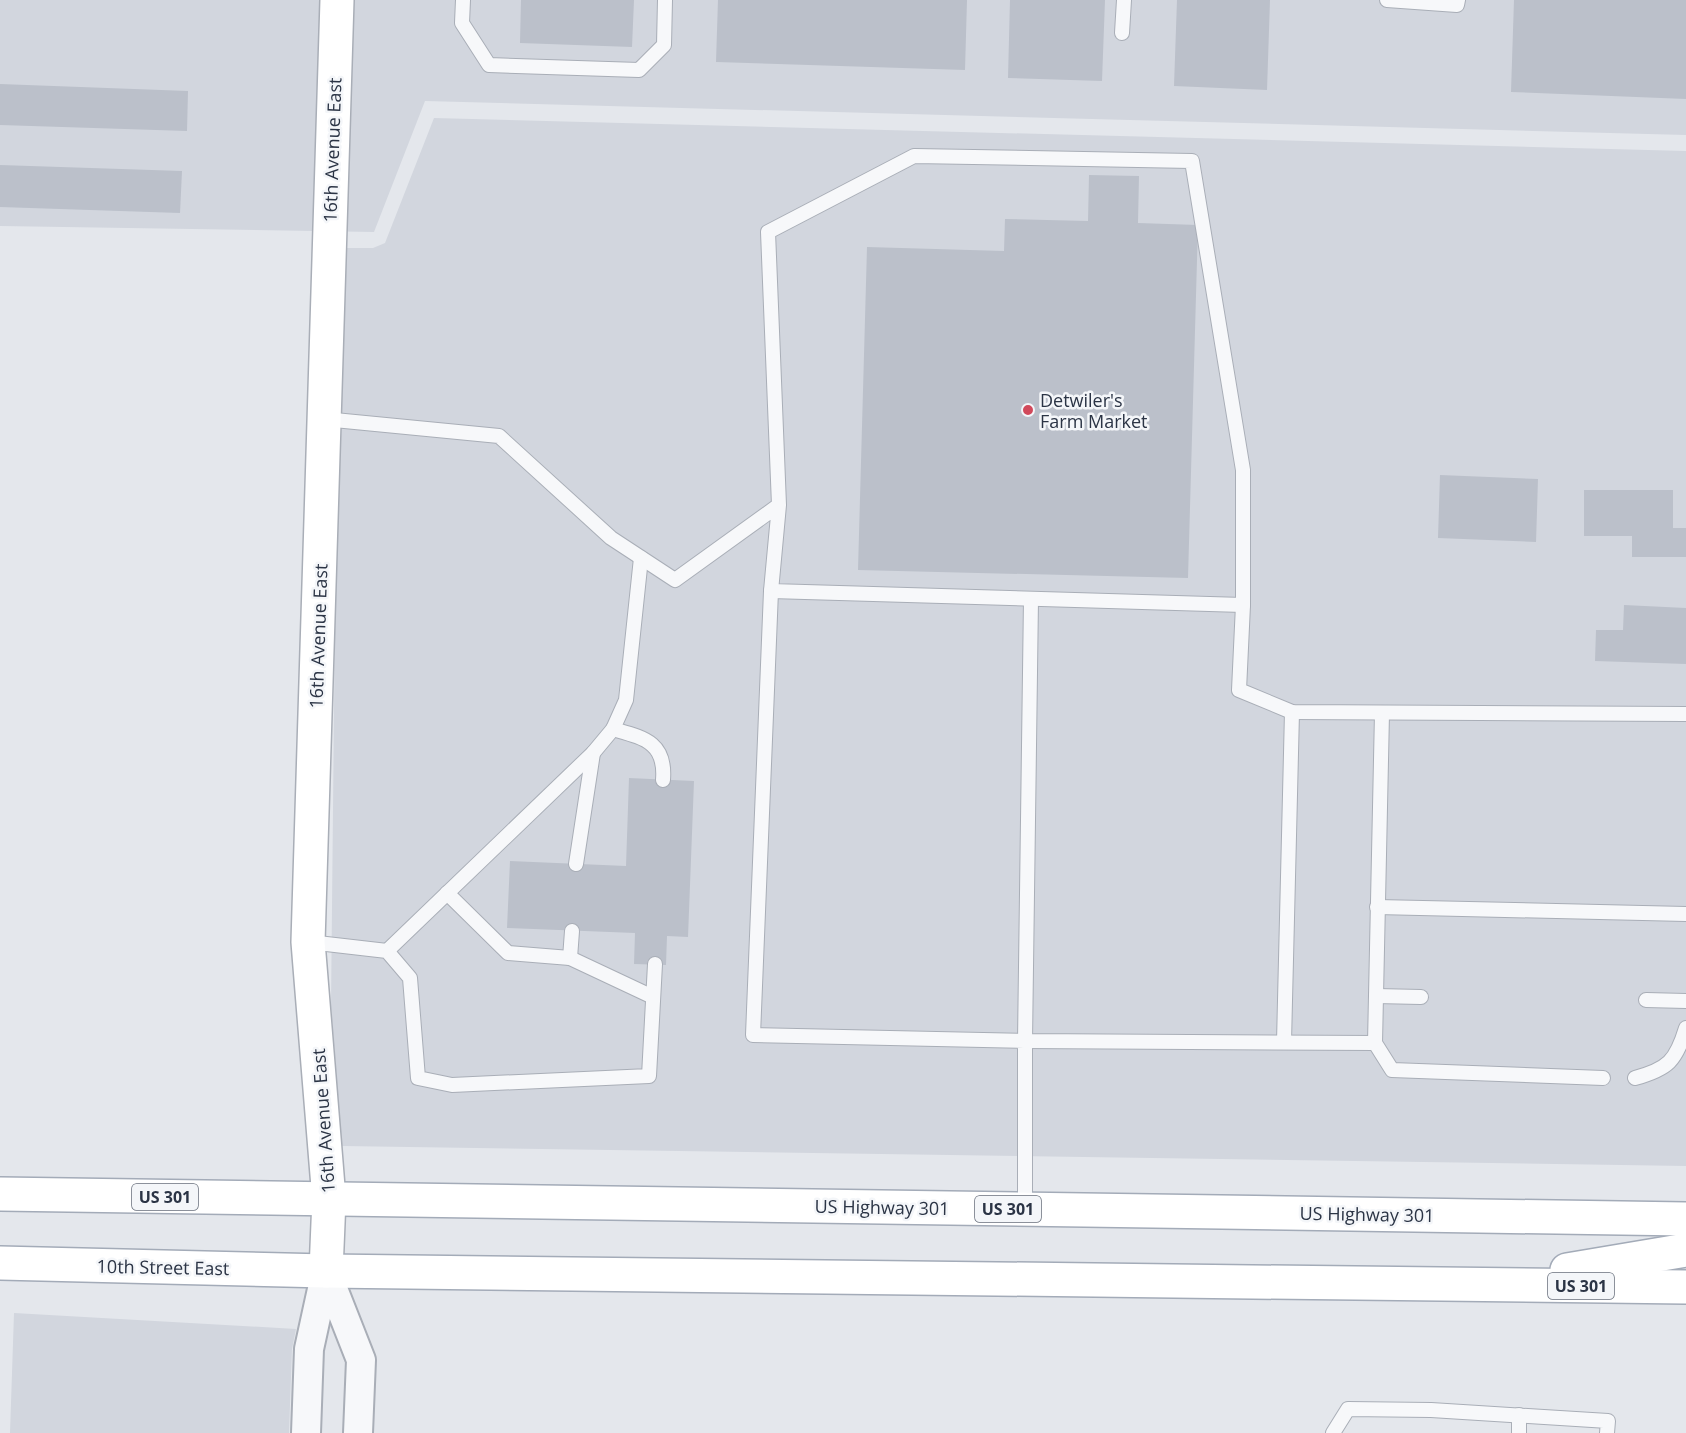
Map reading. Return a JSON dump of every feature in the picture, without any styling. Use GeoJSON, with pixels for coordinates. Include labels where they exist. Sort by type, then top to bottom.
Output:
{"type":"FeatureCollection","features":[{"type":"Feature","properties":{"kind":"main road","name":"16th Avenue East"},"geometry":{"type":"LineString","coordinates":[[326,1271],[329,1199],[308,942],[337,0]]}},
{"type":"Feature","properties":{"kind":"main road","name":"US 301"},"geometry":{"type":"LineString","coordinates":[[0,1194],[329,1199]]}},
{"type":"Feature","properties":{"kind":"main road","name":"US Highway 301"},"geometry":{"type":"LineString","coordinates":[[329,1199],[1686,1219]]}},
{"type":"Feature","properties":{"kind":"main road"},"geometry":{"type":"LineString","coordinates":[[1477,1284],[1686,1250]]}},
{"type":"Feature","properties":{"kind":"main road","name":"10th Street East"},"geometry":{"type":"LineString","coordinates":[[0,1263],[326,1271]]}},
{"type":"Feature","properties":{"kind":"main road","name":"US 301"},"geometry":{"type":"LineString","coordinates":[[326,1271],[1686,1287]]}},
{"type":"Feature","properties":{"kind":"street"},"geometry":{"type":"LineString","coordinates":[[306,1433],[309,1349],[326,1271]]}},
{"type":"Feature","properties":{"kind":"street"},"geometry":{"type":"LineString","coordinates":[[326,1271],[360,1360],[358,1433]]}},
{"type":"Feature","properties":{"kind":"lane"},"geometry":{"type":"LineString","coordinates":[[463,0],[462,23],[489,64],[639,70],[664,45],[665,0]]}},
{"type":"Feature","properties":{"kind":"lane"},"geometry":{"type":"LineString","coordinates":[[1122,33],[1124,0]]}},
{"type":"Feature","properties":{"kind":"lane"},"geometry":{"type":"LineString","coordinates":[[1387,0],[1456,5],[1458,0]]}},
{"type":"Feature","properties":{"kind":"lane"},"geometry":{"type":"LineString","coordinates":[[1375,1042],[1025,1041],[753,1035],[771,591],[779,505],[768,232],[914,156],[1192,161],[1243,470],[1243,605],[1239,690],[1292,712],[1686,714]]}},
{"type":"Feature","properties":{"kind":"lane"},"geometry":{"type":"LineString","coordinates":[[324,419],[499,436],[611,538],[675,580],[779,505]]}},
{"type":"Feature","properties":{"kind":"lane"},"geometry":{"type":"LineString","coordinates":[[387,951],[593,753],[613,729],[626,700],[641,558]]}},
{"type":"Feature","properties":{"kind":"lane"},"geometry":{"type":"LineString","coordinates":[[771,591],[1243,605]]}},
{"type":"Feature","properties":{"kind":"lane"},"geometry":{"type":"LineString","coordinates":[[1025,1209],[1031,599]]}},
{"type":"Feature","properties":{"kind":"lane"},"geometry":{"type":"LineString","coordinates":[[1284,1042],[1292,712]]}},
{"type":"Feature","properties":{"kind":"lane"},"geometry":{"type":"LineString","coordinates":[[1382,713],[1375,1042],[1392,1070],[1603,1078]]}},
{"type":"Feature","properties":{"kind":"lane"},"geometry":{"type":"LineString","coordinates":[[613,729],[644,738],[657,750],[664,762],[663,780]]}},
{"type":"Feature","properties":{"kind":"lane"},"geometry":{"type":"LineString","coordinates":[[576,864],[593,753]]}},
{"type":"Feature","properties":{"kind":"lane"},"geometry":{"type":"LineString","coordinates":[[447,892],[508,953],[570,958],[653,997]]}},
{"type":"Feature","properties":{"kind":"lane"},"geometry":{"type":"LineString","coordinates":[[1377,908],[1686,914]]}},
{"type":"Feature","properties":{"kind":"lane"},"geometry":{"type":"LineString","coordinates":[[570,958],[572,931]]}},
{"type":"Feature","properties":{"kind":"lane"},"geometry":{"type":"LineString","coordinates":[[308,942],[387,951],[410,978],[418,1077],[452,1085],[650,1076],[655,964]]}},
{"type":"Feature","properties":{"kind":"lane"},"geometry":{"type":"LineString","coordinates":[[1376,996],[1421,997]]}},
{"type":"Feature","properties":{"kind":"lane"},"geometry":{"type":"LineString","coordinates":[[1646,1000],[1686,1001]]}},
{"type":"Feature","properties":{"kind":"lane"},"geometry":{"type":"LineString","coordinates":[[1635,1078],[1661,1071],[1679,1052],[1686,1028]]}},
{"type":"Feature","properties":{"kind":"lane"},"geometry":{"type":"LineString","coordinates":[[1333,1433],[1348,1409],[1608,1420],[1607,1433]]}},
{"type":"Feature","properties":{"kind":"lane"},"geometry":{"type":"LineString","coordinates":[[1519,1433],[1520,1415]]}},
{"type":"Feature","properties":{"kind":"shaded area"},"geometry":{"type":"Polygon","coordinates":[[[0,0],[1686,0],[1686,135],[425,101],[374,232],[0,226],[0,0]]]}},
{"type":"Feature","properties":{"kind":"shaded area"},"geometry":{"type":"Polygon","coordinates":[[[434,118],[1686,151],[1686,1166],[342,1146],[331,1007],[335,611],[346,248],[373,248],[385,243],[434,118]]]}},
{"type":"Feature","properties":{"kind":"shaded area"},"geometry":{"type":"Polygon","coordinates":[[[14,1313],[296,1329],[292,1349],[289,1433],[10,1433],[14,1313]]]}},
{"type":"Feature","properties":{"kind":"building"},"geometry":{"type":"Polygon","coordinates":[[[521,0],[634,0],[632,47],[520,43],[521,0]]]}},
{"type":"Feature","properties":{"kind":"building"},"geometry":{"type":"Polygon","coordinates":[[[718,0],[967,0],[965,70],[716,62],[718,0]]]}},
{"type":"Feature","properties":{"kind":"building"},"geometry":{"type":"Polygon","coordinates":[[[1010,0],[1105,0],[1102,81],[1008,78],[1010,0]]]}},
{"type":"Feature","properties":{"kind":"building"},"geometry":{"type":"Polygon","coordinates":[[[1177,0],[1270,0],[1267,90],[1174,86],[1177,0]]]}},
{"type":"Feature","properties":{"kind":"building"},"geometry":{"type":"Polygon","coordinates":[[[1514,0],[1686,0],[1686,99],[1511,92],[1514,0]]]}},
{"type":"Feature","properties":{"kind":"building"},"geometry":{"type":"Polygon","coordinates":[[[0,84],[188,91],[187,131],[0,125],[0,84]]]}},
{"type":"Feature","properties":{"kind":"building"},"geometry":{"type":"Polygon","coordinates":[[[0,165],[182,171],[180,213],[0,207],[0,165]]]}},
{"type":"Feature","properties":{"kind":"building","name":"Detwiler's Farm Market"},"geometry":{"type":"Polygon","coordinates":[[[1089,175],[1139,176],[1138,223],[1198,225],[1188,578],[858,570],[867,247],[1004,251],[1005,219],[1088,221],[1089,175]]]}},
{"type":"Feature","properties":{"kind":"building"},"geometry":{"type":"Polygon","coordinates":[[[1440,475],[1538,479],[1536,542],[1438,538],[1440,475]]]}},
{"type":"Feature","properties":{"kind":"building"},"geometry":{"type":"Polygon","coordinates":[[[1584,490],[1673,490],[1673,528],[1686,528],[1686,557],[1632,557],[1632,536],[1584,536],[1584,490]]]}},
{"type":"Feature","properties":{"kind":"building"},"geometry":{"type":"Polygon","coordinates":[[[1624,605],[1686,608],[1686,664],[1595,661],[1596,630],[1623,630],[1624,605]]]}},
{"type":"Feature","properties":{"kind":"building"},"geometry":{"type":"Polygon","coordinates":[[[629,778],[694,781],[688,937],[667,936],[666,965],[634,964],[635,933],[507,928],[510,861],[626,866],[629,778]]]}},
{"type":"Feature","properties":{"kind":"place","name":"Detwiler's Farm Market"},"geometry":{"type":"Point","coordinates":[1028,410]}}]}
